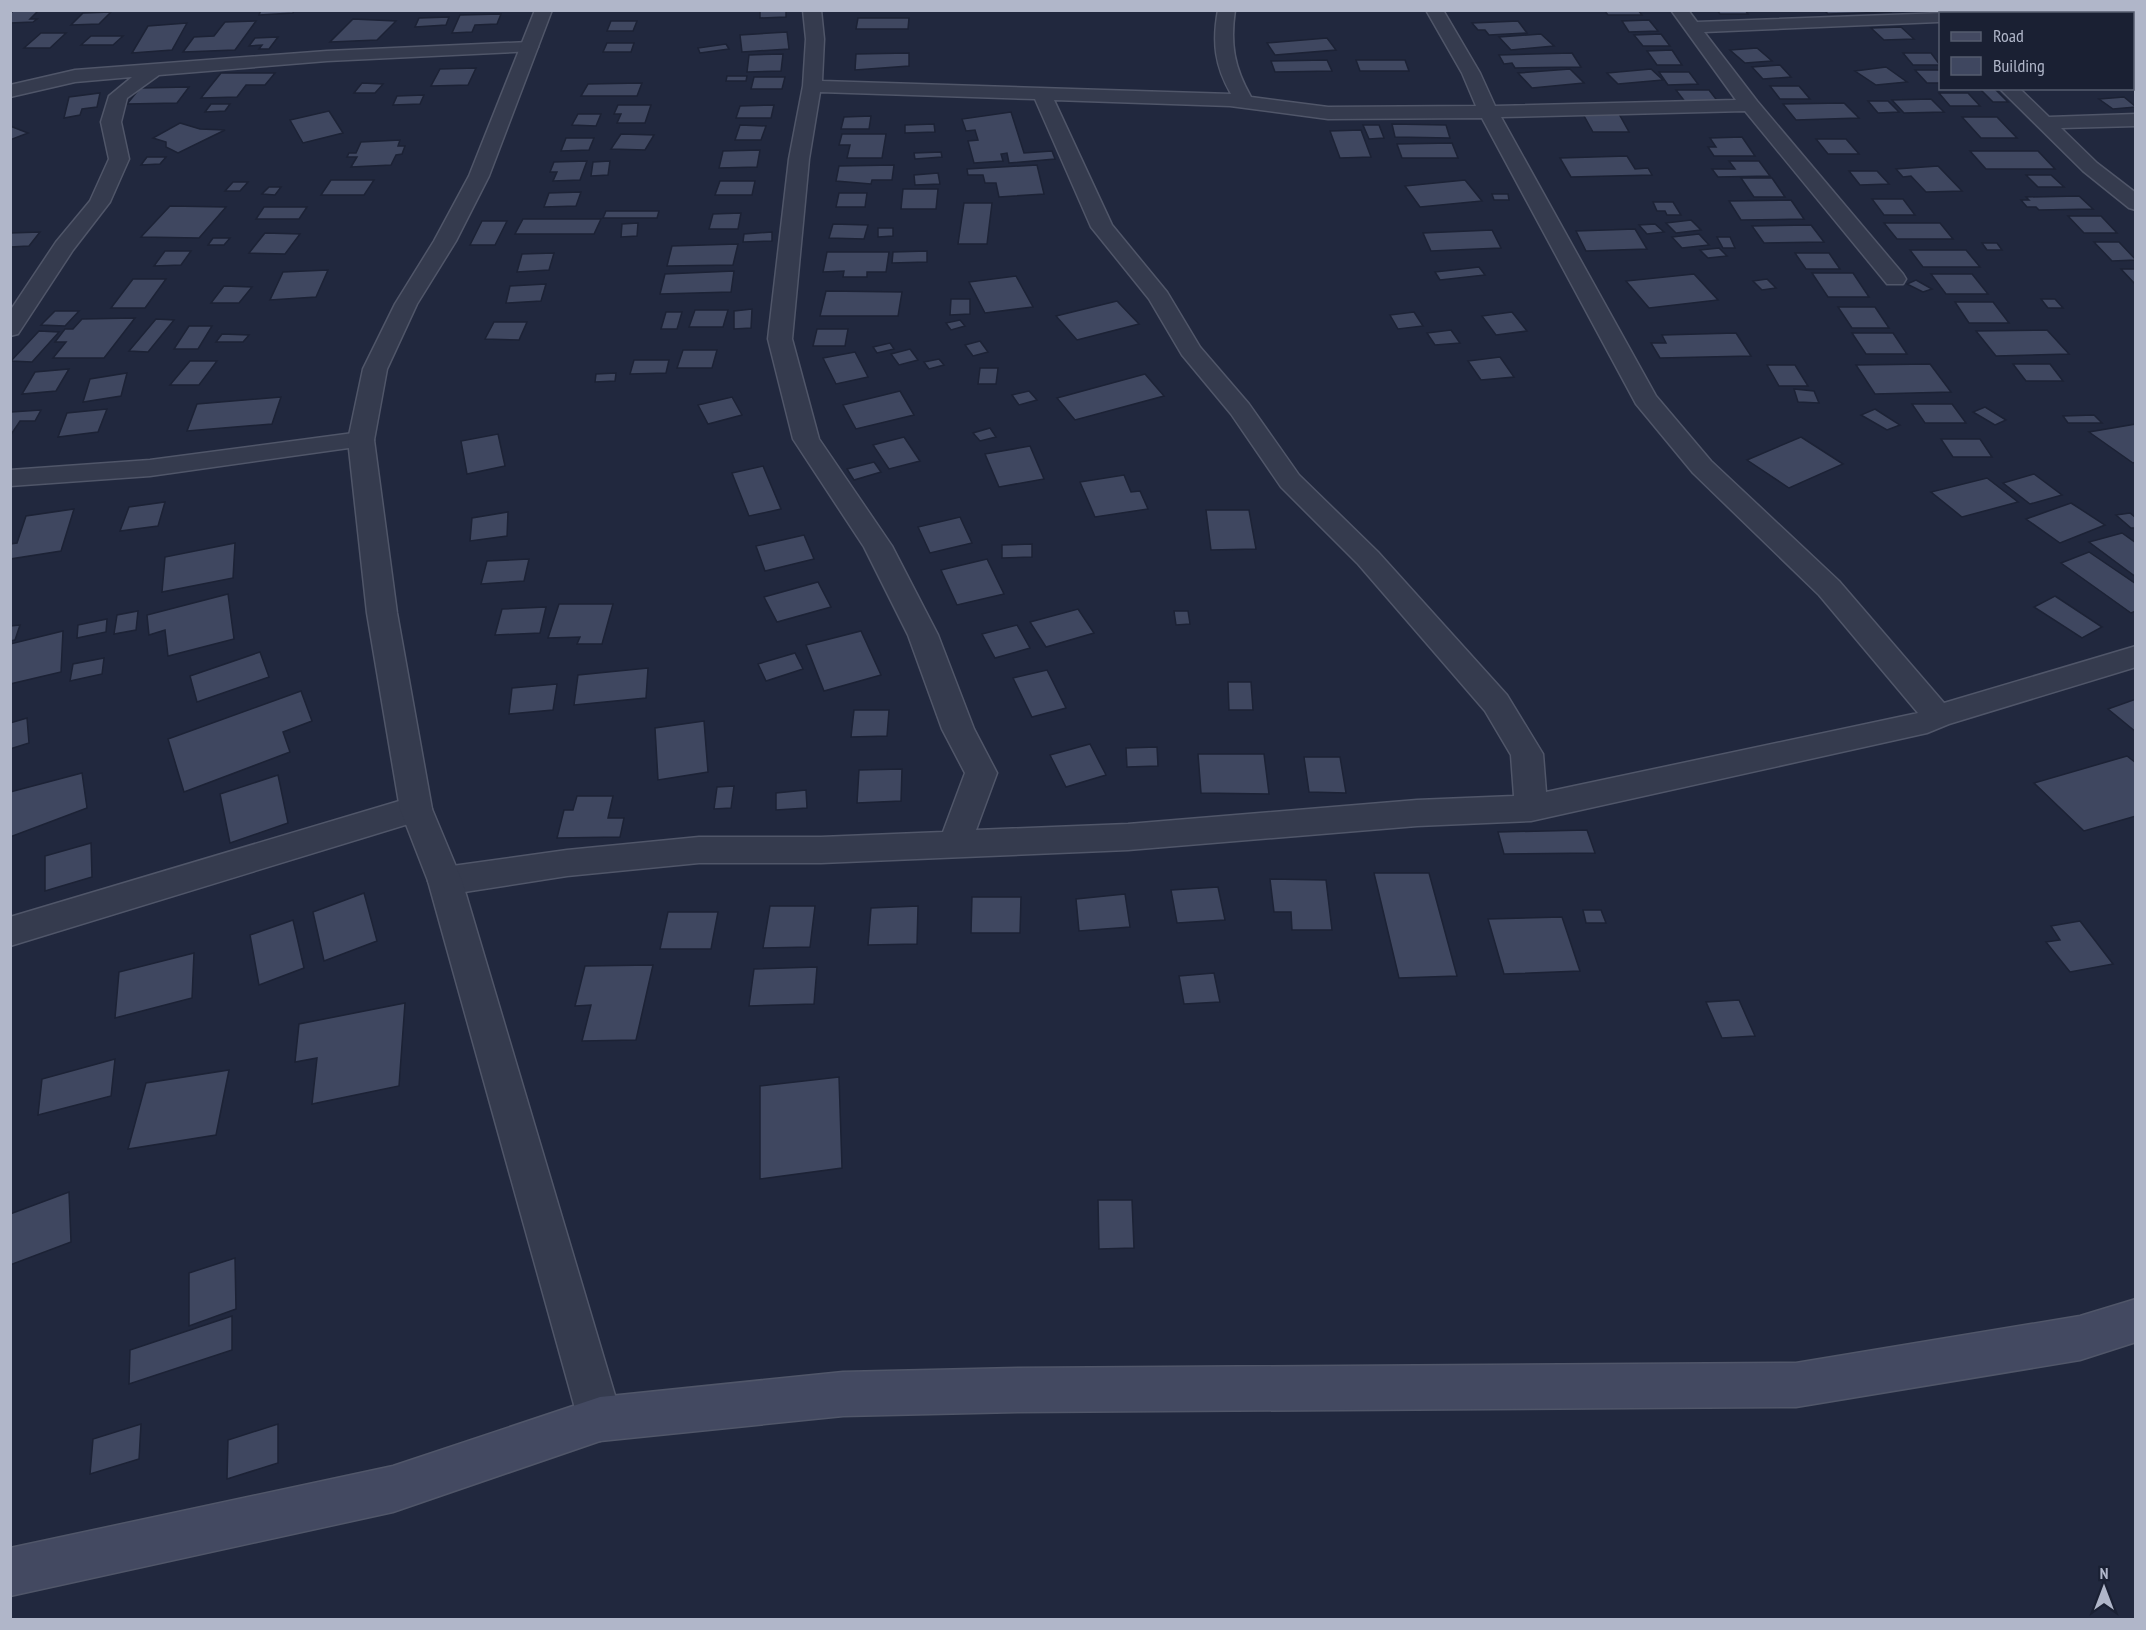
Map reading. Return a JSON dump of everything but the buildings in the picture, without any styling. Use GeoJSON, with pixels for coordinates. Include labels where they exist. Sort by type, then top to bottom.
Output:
{"type":"FeatureCollection","features":[{"type":"Feature","properties":{"kind":"main road"},"geometry":{"type":"LineString","coordinates":[[10,1572],[393,1489],[600,1419],[843,1394],[1033,1390],[1796,1385],[2080,1338],[2136,1320]]}},
{"type":"Feature","properties":{"kind":"street"},"geometry":{"type":"LineString","coordinates":[[544,10],[478,176],[444,241],[406,304],[375,369],[361,440],[382,613],[416,809],[445,881],[600,1419]]}},
{"type":"Feature","properties":{"kind":"street"},"geometry":{"type":"LineString","coordinates":[[812,10],[815,39],[812,86],[799,159],[780,339],[806,438],[878,546],[923,635],[958,729],[981,773],[954,843]]}},
{"type":"Feature","properties":{"kind":"street"},"geometry":{"type":"LineString","coordinates":[[1227,10],[1222,36],[1224,66],[1244,101]]}},
{"type":"Feature","properties":{"kind":"street"},"geometry":{"type":"LineString","coordinates":[[1434,10],[1471,73],[1488,112],[1645,399],[1701,467],[1829,588],[1938,716]]}},
{"type":"Feature","properties":{"kind":"street"},"geometry":{"type":"LineString","coordinates":[[1679,10],[1750,105],[1894,279]]}},
{"type":"Feature","properties":{"kind":"street"},"geometry":{"type":"LineString","coordinates":[[1692,27],[1937,16]]}},
{"type":"Feature","properties":{"kind":"street"},"geometry":{"type":"LineString","coordinates":[[10,91],[75,76],[349,55],[529,47]]}},
{"type":"Feature","properties":{"kind":"street"},"geometry":{"type":"LineString","coordinates":[[10,329],[64,247],[100,202],[119,159],[111,122],[118,96],[154,70]]}},
{"type":"Feature","properties":{"kind":"street"},"geometry":{"type":"LineString","coordinates":[[812,86],[1043,96],[1244,101],[1328,113],[1488,112],[1750,105]]}},
{"type":"Feature","properties":{"kind":"street"},"geometry":{"type":"LineString","coordinates":[[2010,90],[2042,123],[2136,204]]}},
{"type":"Feature","properties":{"kind":"street"},"geometry":{"type":"LineString","coordinates":[[1043,96],[1102,227],[1159,297],[1190,351],[1240,409],[1290,480],[1368,558],[1496,703],[1527,754],[1531,808]]}},
{"type":"Feature","properties":{"kind":"street"},"geometry":{"type":"LineString","coordinates":[[2042,123],[2136,120]]}},
{"type":"Feature","properties":{"kind":"street"},"geometry":{"type":"LineString","coordinates":[[10,478],[150,468],[361,440]]}},
{"type":"Feature","properties":{"kind":"street"},"geometry":{"type":"LineString","coordinates":[[445,881],[567,863],[699,850],[820,850],[1128,837],[1417,813],[1531,808],[1927,722],[1938,716],[2136,656]]}},
{"type":"Feature","properties":{"kind":"street"},"geometry":{"type":"LineString","coordinates":[[10,932],[416,809]]}}]}
